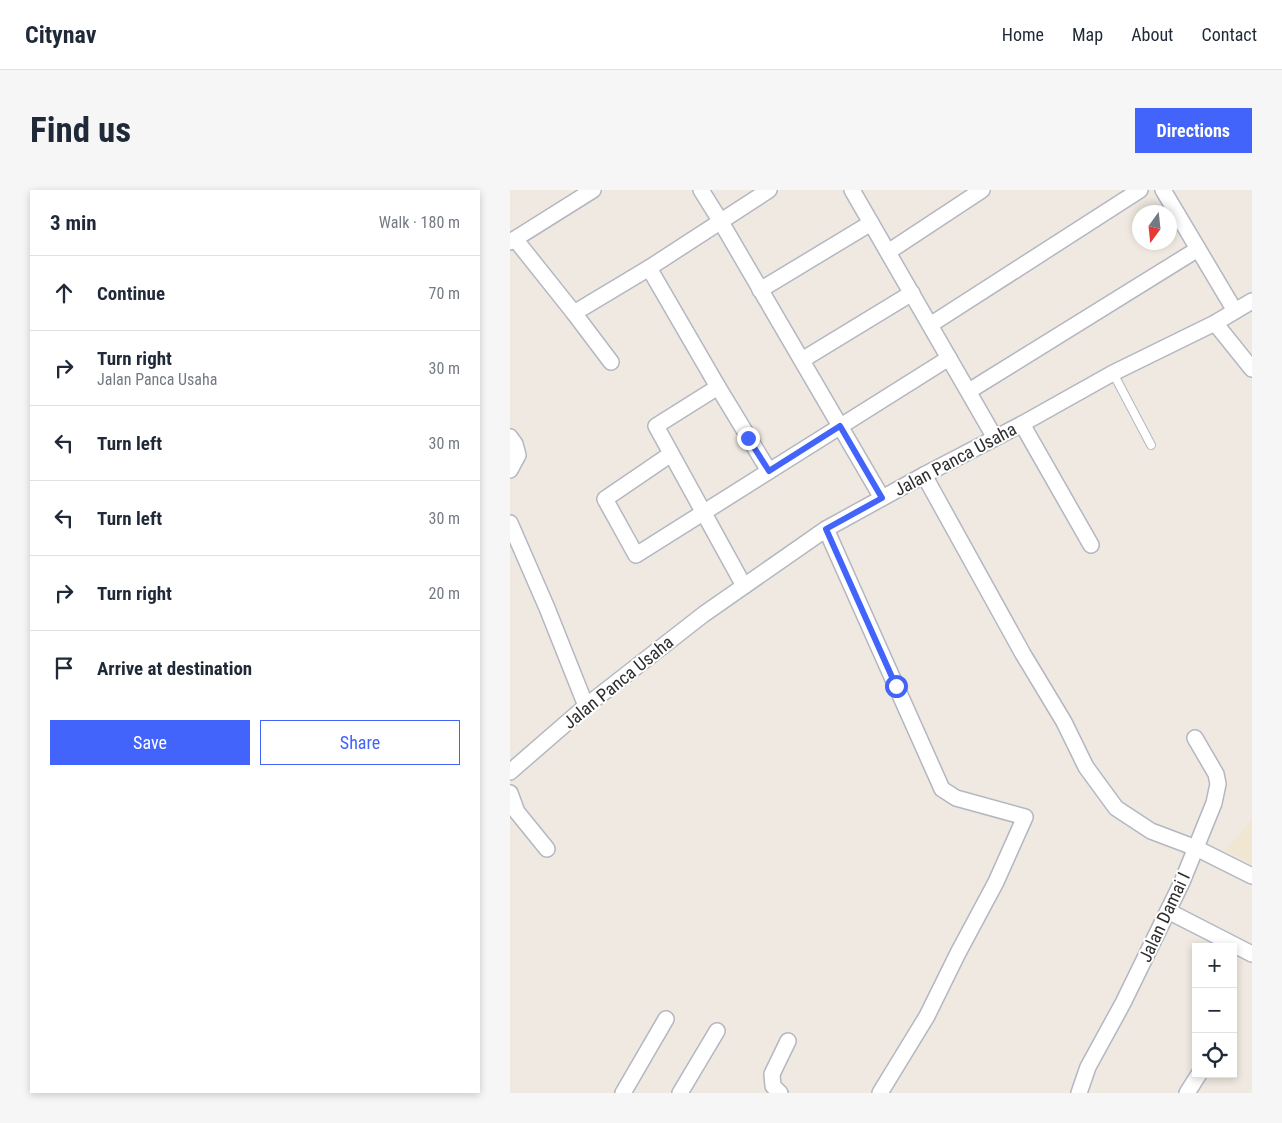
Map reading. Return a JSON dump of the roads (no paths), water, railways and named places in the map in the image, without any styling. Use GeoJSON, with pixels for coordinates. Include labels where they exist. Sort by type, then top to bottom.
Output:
{"type":"FeatureCollection","features":[{"type":"Feature","properties":{"kind":"street"},"geometry":{"type":"LineString","coordinates":[[593,190],[512,241],[574,313],[611,362]]}},
{"type":"Feature","properties":{"kind":"street"},"geometry":{"type":"LineString","coordinates":[[701,190],[882,498]]}},
{"type":"Feature","properties":{"kind":"street"},"geometry":{"type":"LineString","coordinates":[[574,313],[650,268],[769,190]]}},
{"type":"Feature","properties":{"kind":"street"},"geometry":{"type":"LineString","coordinates":[[852,190],[995,438]]}},
{"type":"Feature","properties":{"kind":"street"},"geometry":{"type":"LineString","coordinates":[[888,252],[982,190]]}},
{"type":"Feature","properties":{"kind":"street"},"geometry":{"type":"LineString","coordinates":[[930,325],[1140,190]]}},
{"type":"Feature","properties":{"kind":"street"},"geometry":{"type":"LineString","coordinates":[[1163,190],[1235,311]]}},
{"type":"Feature","properties":{"kind":"street"},"geometry":{"type":"LineString","coordinates":[[760,290],[871,223]]}},
{"type":"Feature","properties":{"kind":"street"},"geometry":{"type":"LineString","coordinates":[[969,391],[1198,249]]}},
{"type":"Feature","properties":{"kind":"street"},"geometry":{"type":"LineString","coordinates":[[650,268],[718,387],[769,471]]}},
{"type":"Feature","properties":{"kind":"street"},"geometry":{"type":"LineString","coordinates":[[802,360],[912,294]]}},
{"type":"Feature","properties":{"kind":"street","name":"Jalan Panca Usaha"},"geometry":{"type":"LineString","coordinates":[[510,772],[586,706],[704,614],[826,529],[1113,373],[1215,323],[1252,301]]}},
{"type":"Feature","properties":{"kind":"street"},"geometry":{"type":"LineString","coordinates":[[1215,323],[1252,369]]}},
{"type":"Feature","properties":{"kind":"street"},"geometry":{"type":"LineString","coordinates":[[672,454],[605,499],[636,555],[949,358]]}},
{"type":"Feature","properties":{"kind":"street"},"geometry":{"type":"LineString","coordinates":[[718,387],[656,426],[744,586]]}},
{"type":"Feature","properties":{"kind":"street"},"geometry":{"type":"LineString","coordinates":[[1022,424],[1091,545]]}},
{"type":"Feature","properties":{"kind":"street"},"geometry":{"type":"LineString","coordinates":[[510,437],[515,444],[518,455],[510,470]]}},
{"type":"Feature","properties":{"kind":"street"},"geometry":{"type":"LineString","coordinates":[[924,475],[1023,654],[1064,722],[1086,767],[1116,808],[1151,831],[1196,848],[1252,876]]}},
{"type":"Feature","properties":{"kind":"street"},"geometry":{"type":"LineString","coordinates":[[510,522],[586,706]]}},
{"type":"Feature","properties":{"kind":"street"},"geometry":{"type":"LineString","coordinates":[[826,529],[942,789],[956,798],[1025,817],[996,882],[927,1016],[880,1093]]}},
{"type":"Feature","properties":{"kind":"street","name":"Jalan Damai I"},"geometry":{"type":"LineString","coordinates":[[1079,1093],[1088,1067],[1124,1003],[1182,882],[1214,803],[1218,784],[1216,774],[1195,738]]}},
{"type":"Feature","properties":{"kind":"street"},"geometry":{"type":"LineString","coordinates":[[510,793],[517,812],[546,849]]}},
{"type":"Feature","properties":{"kind":"street"},"geometry":{"type":"LineString","coordinates":[[1168,911],[1252,954]]}},
{"type":"Feature","properties":{"kind":"street"},"geometry":{"type":"LineString","coordinates":[[623,1093],[666,1019]]}},
{"type":"Feature","properties":{"kind":"street"},"geometry":{"type":"LineString","coordinates":[[680,1093],[717,1031]]}},
{"type":"Feature","properties":{"kind":"street"},"geometry":{"type":"LineString","coordinates":[[780,1093],[773,1086],[772,1074],[788,1041]]}},
{"type":"Feature","properties":{"kind":"street"},"geometry":{"type":"LineString","coordinates":[[1187,1093],[1196,1078]]}},
{"type":"Feature","properties":{"kind":"lane"},"geometry":{"type":"LineString","coordinates":[[1113,373],[1151,445]]}}]}
